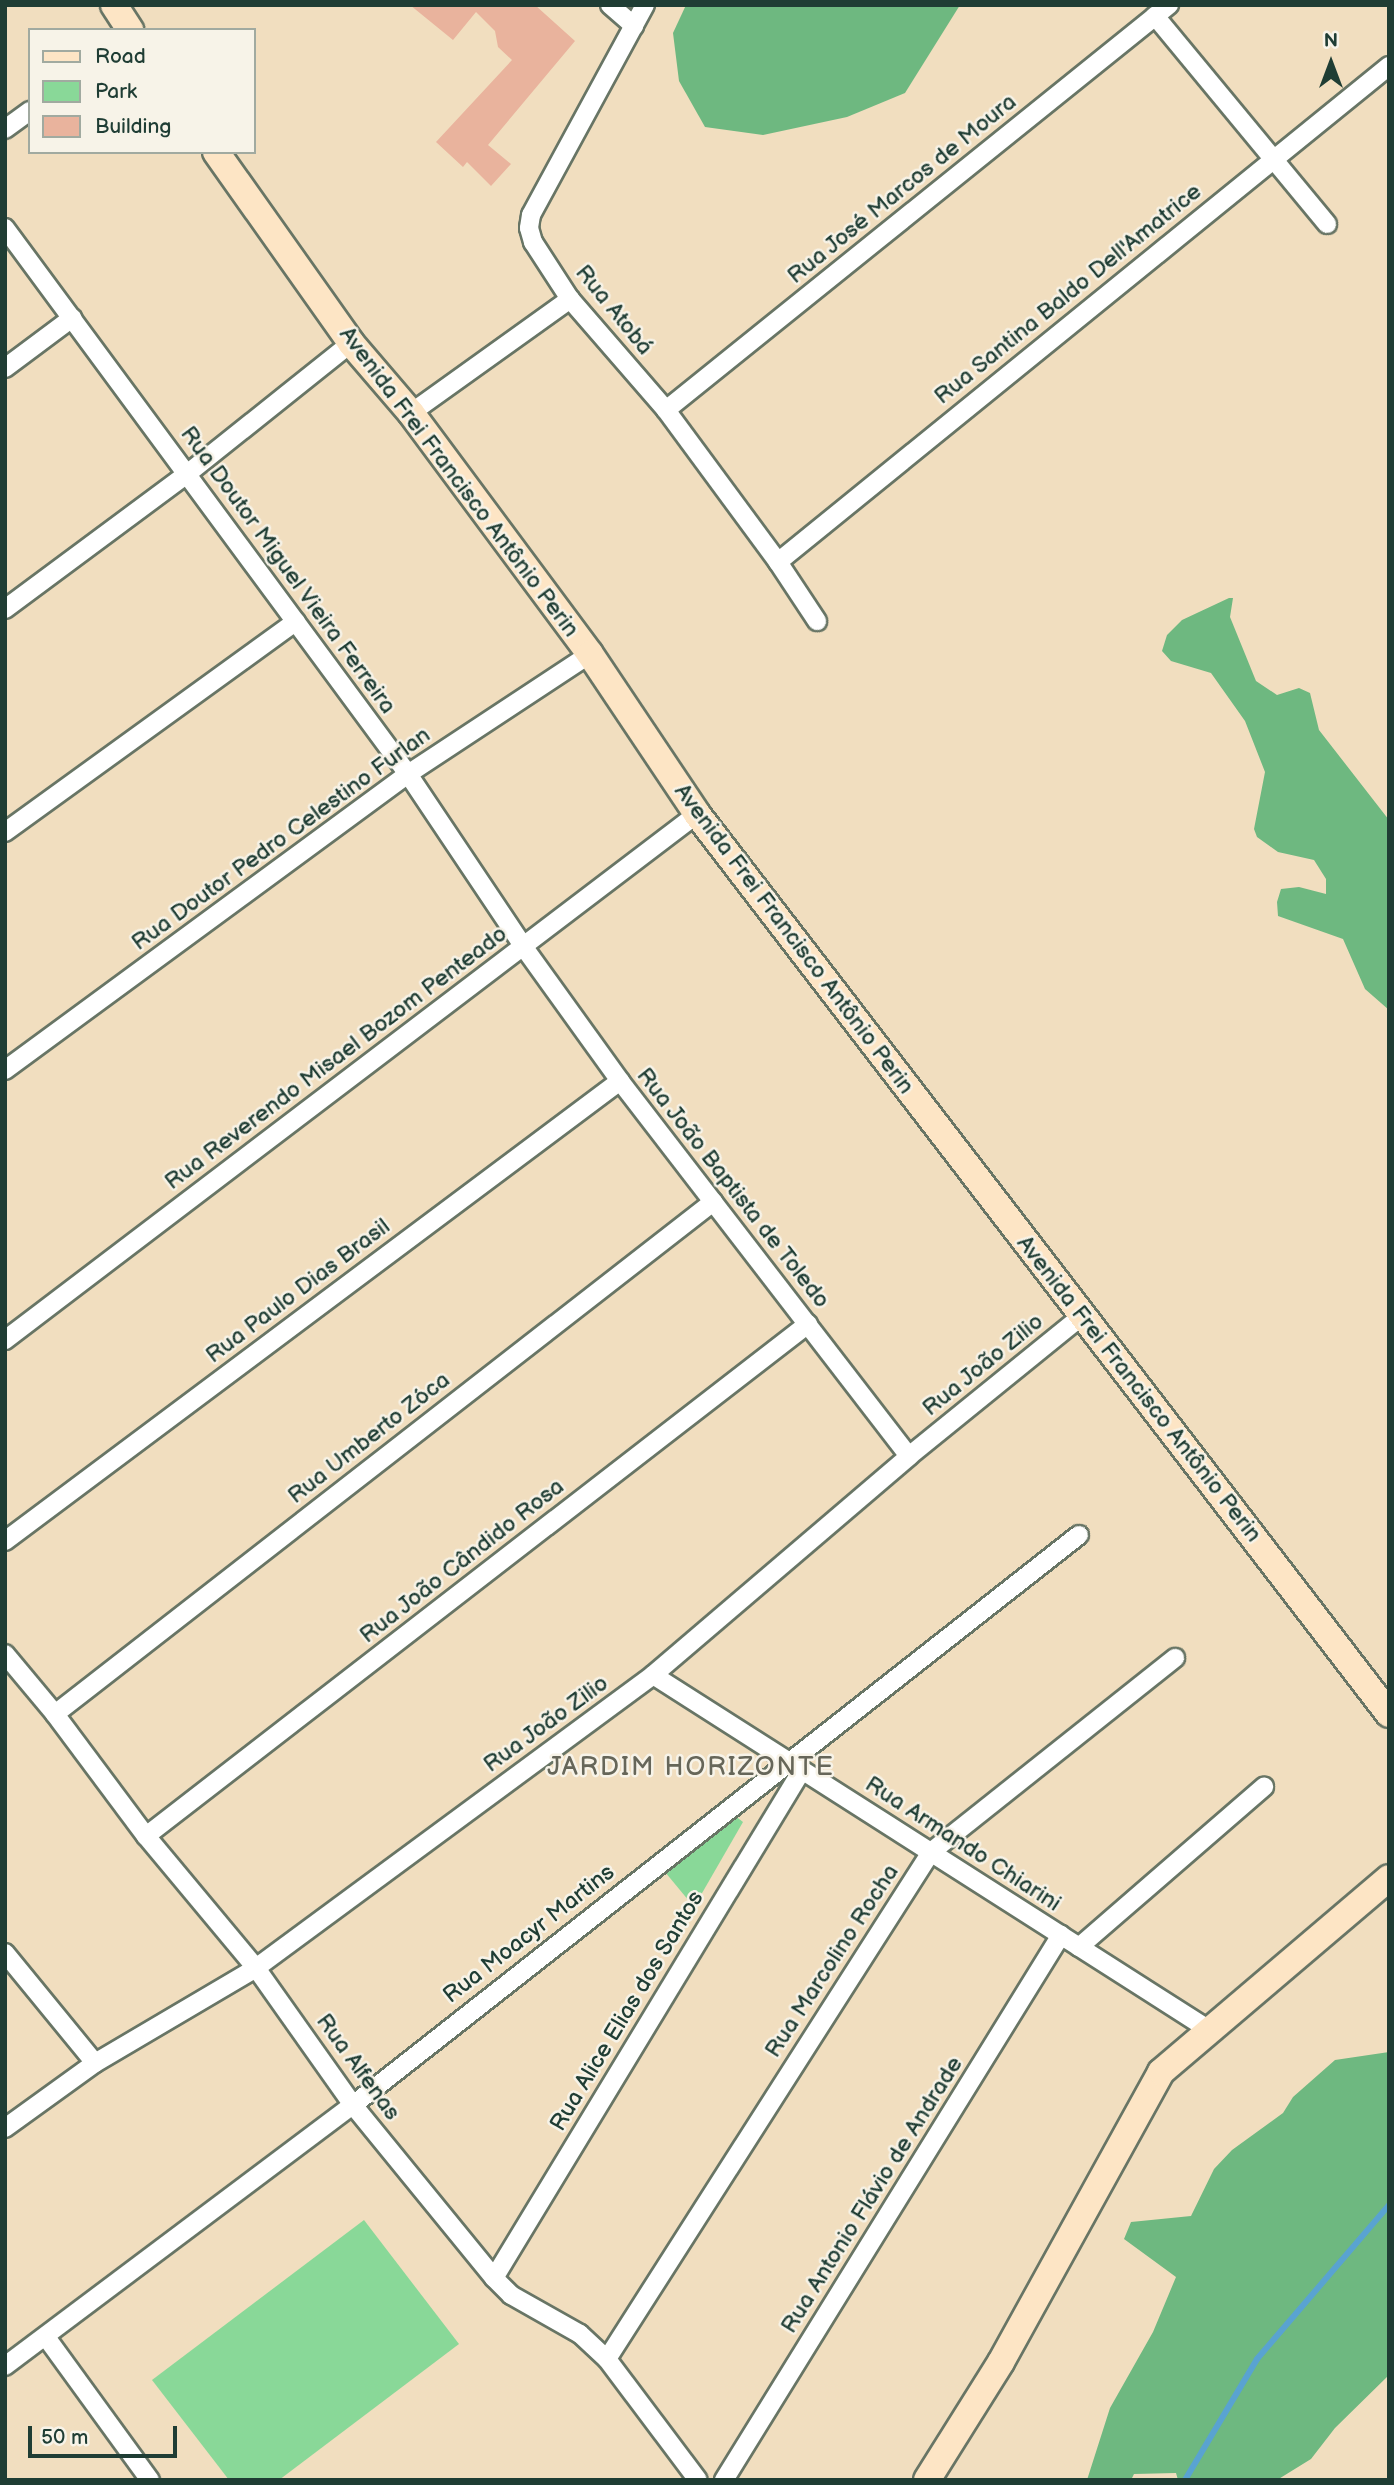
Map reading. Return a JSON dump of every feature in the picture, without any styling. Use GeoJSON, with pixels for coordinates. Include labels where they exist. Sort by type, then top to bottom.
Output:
{"type":"FeatureCollection","features":[{"type":"Feature","properties":{"kind":"street"},"geometry":{"type":"LineString","coordinates":[[114,5],[129,28]]}},
{"type":"Feature","properties":{"kind":"street"},"geometry":{"type":"LineString","coordinates":[[610,5],[634,26]]}},
{"type":"Feature","properties":{"kind":"street","name":"Rua Atobá"},"geometry":{"type":"LineString","coordinates":[[645,5],[531,215],[529,228],[533,242],[570,299],[666,410],[778,562],[817,621]]}},
{"type":"Feature","properties":{"kind":"street"},"geometry":{"type":"LineString","coordinates":[[1162,11],[1273,159],[1328,224]]}},
{"type":"Feature","properties":{"kind":"street","name":"Rua José Marcos de Moura"},"geometry":{"type":"LineString","coordinates":[[666,410],[1162,11]]}},
{"type":"Feature","properties":{"kind":"street","name":"Rua Santina Baldo Dell'Amatrice"},"geometry":{"type":"LineString","coordinates":[[778,562],[1389,66]]}},
{"type":"Feature","properties":{"kind":"street"},"geometry":{"type":"LineString","coordinates":[[5,130],[28,113]]}},
{"type":"Feature","properties":{"kind":"street","name":"Avenida Frei Francisco Antônio Perin"},"geometry":{"type":"LineString","coordinates":[[217,154],[351,343],[411,413],[590,654],[696,814],[1389,1714]]}},
{"type":"Feature","properties":{"kind":"street","name":"Rua Doutor Miguel Vieira Ferreira"},"geometry":{"type":"LineString","coordinates":[[5,228],[408,774],[523,946]]}},
{"type":"Feature","properties":{"kind":"street"},"geometry":{"type":"LineString","coordinates":[[411,413],[570,299]]}},
{"type":"Feature","properties":{"kind":"street"},"geometry":{"type":"LineString","coordinates":[[5,368],[72,317]]}},
{"type":"Feature","properties":{"kind":"street"},"geometry":{"type":"LineString","coordinates":[[5,609],[187,474],[351,343]]}},
{"type":"Feature","properties":{"kind":"street"},"geometry":{"type":"LineString","coordinates":[[5,832],[296,621]]}},
{"type":"Feature","properties":{"kind":"street","name":"Rua Doutor Pedro Celestino Furlan"},"geometry":{"type":"LineString","coordinates":[[5,1070],[408,774],[590,654]]}},
{"type":"Feature","properties":{"kind":"street","name":"Rua Reverendo Misael Bozom Penteado"},"geometry":{"type":"LineString","coordinates":[[5,1340],[696,814]]}},
{"type":"Feature","properties":{"kind":"street","name":"Rua João Baptista de Toledo"},"geometry":{"type":"LineString","coordinates":[[523,946],[620,1081],[909,1456]]}},
{"type":"Feature","properties":{"kind":"street","name":"Rua Paulo Dias Brasil"},"geometry":{"type":"LineString","coordinates":[[5,1541],[620,1081]]}},
{"type":"Feature","properties":{"kind":"street","name":"Rua Umberto Zóca"},"geometry":{"type":"LineString","coordinates":[[54,1714],[713,1202]]}},
{"type":"Feature","properties":{"kind":"street","name":"Rua João Zilio"},"geometry":{"type":"LineString","coordinates":[[5,2128],[95,2063],[256,1968],[653,1675],[909,1456],[1083,1315]]}},
{"type":"Feature","properties":{"kind":"street","name":"Rua João Cândido Rosa"},"geometry":{"type":"LineString","coordinates":[[146,1836],[807,1324]]}},
{"type":"Feature","properties":{"kind":"street","name":"Rua Moacyr Martins"},"geometry":{"type":"LineString","coordinates":[[5,2366],[353,2105],[795,1765],[1079,1535]]}},
{"type":"Feature","properties":{"kind":"street","name":"Rua Alfenas"},"geometry":{"type":"LineString","coordinates":[[5,1654],[146,1836],[256,1968],[353,2105],[494,2278],[511,2295],[580,2334],[607,2359],[698,2480]]}},
{"type":"Feature","properties":{"kind":"street","name":"Rua Marcolino Rocha"},"geometry":{"type":"LineString","coordinates":[[607,2359],[931,1852],[1175,1658]]}},
{"type":"Feature","properties":{"kind":"street","name":"Rua Armando Chiarini"},"geometry":{"type":"LineString","coordinates":[[653,1675],[1211,2031]]}},
{"type":"Feature","properties":{"kind":"street","name":"Rua Alice Elias dos Santos"},"geometry":{"type":"LineString","coordinates":[[494,2278],[795,1765]]}},
{"type":"Feature","properties":{"kind":"street"},"geometry":{"type":"LineString","coordinates":[[1079,1947],[1264,1787]]}},
{"type":"Feature","properties":{"kind":"street"},"geometry":{"type":"LineString","coordinates":[[927,2480],[1001,2362],[1161,2072],[1389,1878]]}},
{"type":"Feature","properties":{"kind":"street","name":"Rua Antonio Flávio de Andrade"},"geometry":{"type":"LineString","coordinates":[[724,2480],[1061,1936]]}},
{"type":"Feature","properties":{"kind":"street"},"geometry":{"type":"LineString","coordinates":[[5,1953],[95,2063]]}},
{"type":"Feature","properties":{"kind":"street"},"geometry":{"type":"LineString","coordinates":[[46,2337],[150,2480]]}},
{"type":"Feature","properties":{"kind":"green space"},"geometry":{"type":"Polygon","coordinates":[[[686,5],[960,5],[905,93],[847,117],[763,135],[705,127],[679,81],[673,33],[686,5]]]}},
{"type":"Feature","properties":{"kind":"green space"},"geometry":{"type":"Polygon","coordinates":[[[1233,598],[1230,617],[1256,681],[1277,695],[1299,688],[1310,693],[1319,730],[1389,820],[1389,1010],[1365,989],[1343,939],[1278,916],[1277,902],[1281,889],[1299,887],[1326,894],[1326,879],[1314,860],[1278,852],[1257,837],[1254,829],[1265,772],[1245,721],[1211,673],[1171,661],[1162,651],[1167,635],[1182,620],[1233,598]]]}},
{"type":"Feature","properties":{"kind":"green space"},"geometry":{"type":"Polygon","coordinates":[[[734,1815],[743,1822],[694,1907],[665,1872],[734,1815]]]}},
{"type":"Feature","properties":{"kind":"green space"},"geometry":{"type":"Polygon","coordinates":[[[1389,2052],[1389,2375],[1335,2428],[1311,2459],[1277,2480],[1178,2480],[1176,2473],[1134,2474],[1131,2480],[1087,2480],[1110,2408],[1153,2332],[1176,2277],[1124,2239],[1131,2222],[1191,2216],[1214,2169],[1232,2150],[1283,2113],[1293,2097],[1335,2060],[1389,2052]]]}},
{"type":"Feature","properties":{"kind":"green space"},"geometry":{"type":"Polygon","coordinates":[[[364,2220],[459,2344],[279,2480],[229,2480],[152,2380],[364,2220]]]}},
{"type":"Feature","properties":{"kind":"building"},"geometry":{"type":"Polygon","coordinates":[[[410,5],[535,5],[575,41],[488,145],[511,164],[491,186],[467,162],[463,167],[436,142],[512,60],[498,47],[495,31],[476,12],[453,40],[410,5]]]}},
{"type":"Feature","properties":{"kind":"waterway"},"geometry":{"type":"LineString","coordinates":[[1185,2480],[1257,2359],[1389,2205]]}},
{"type":"Feature","properties":{"kind":"district","name":"JARDIM HORIZONTE"},"geometry":{"type":"Point","coordinates":[691,1768]}}]}
